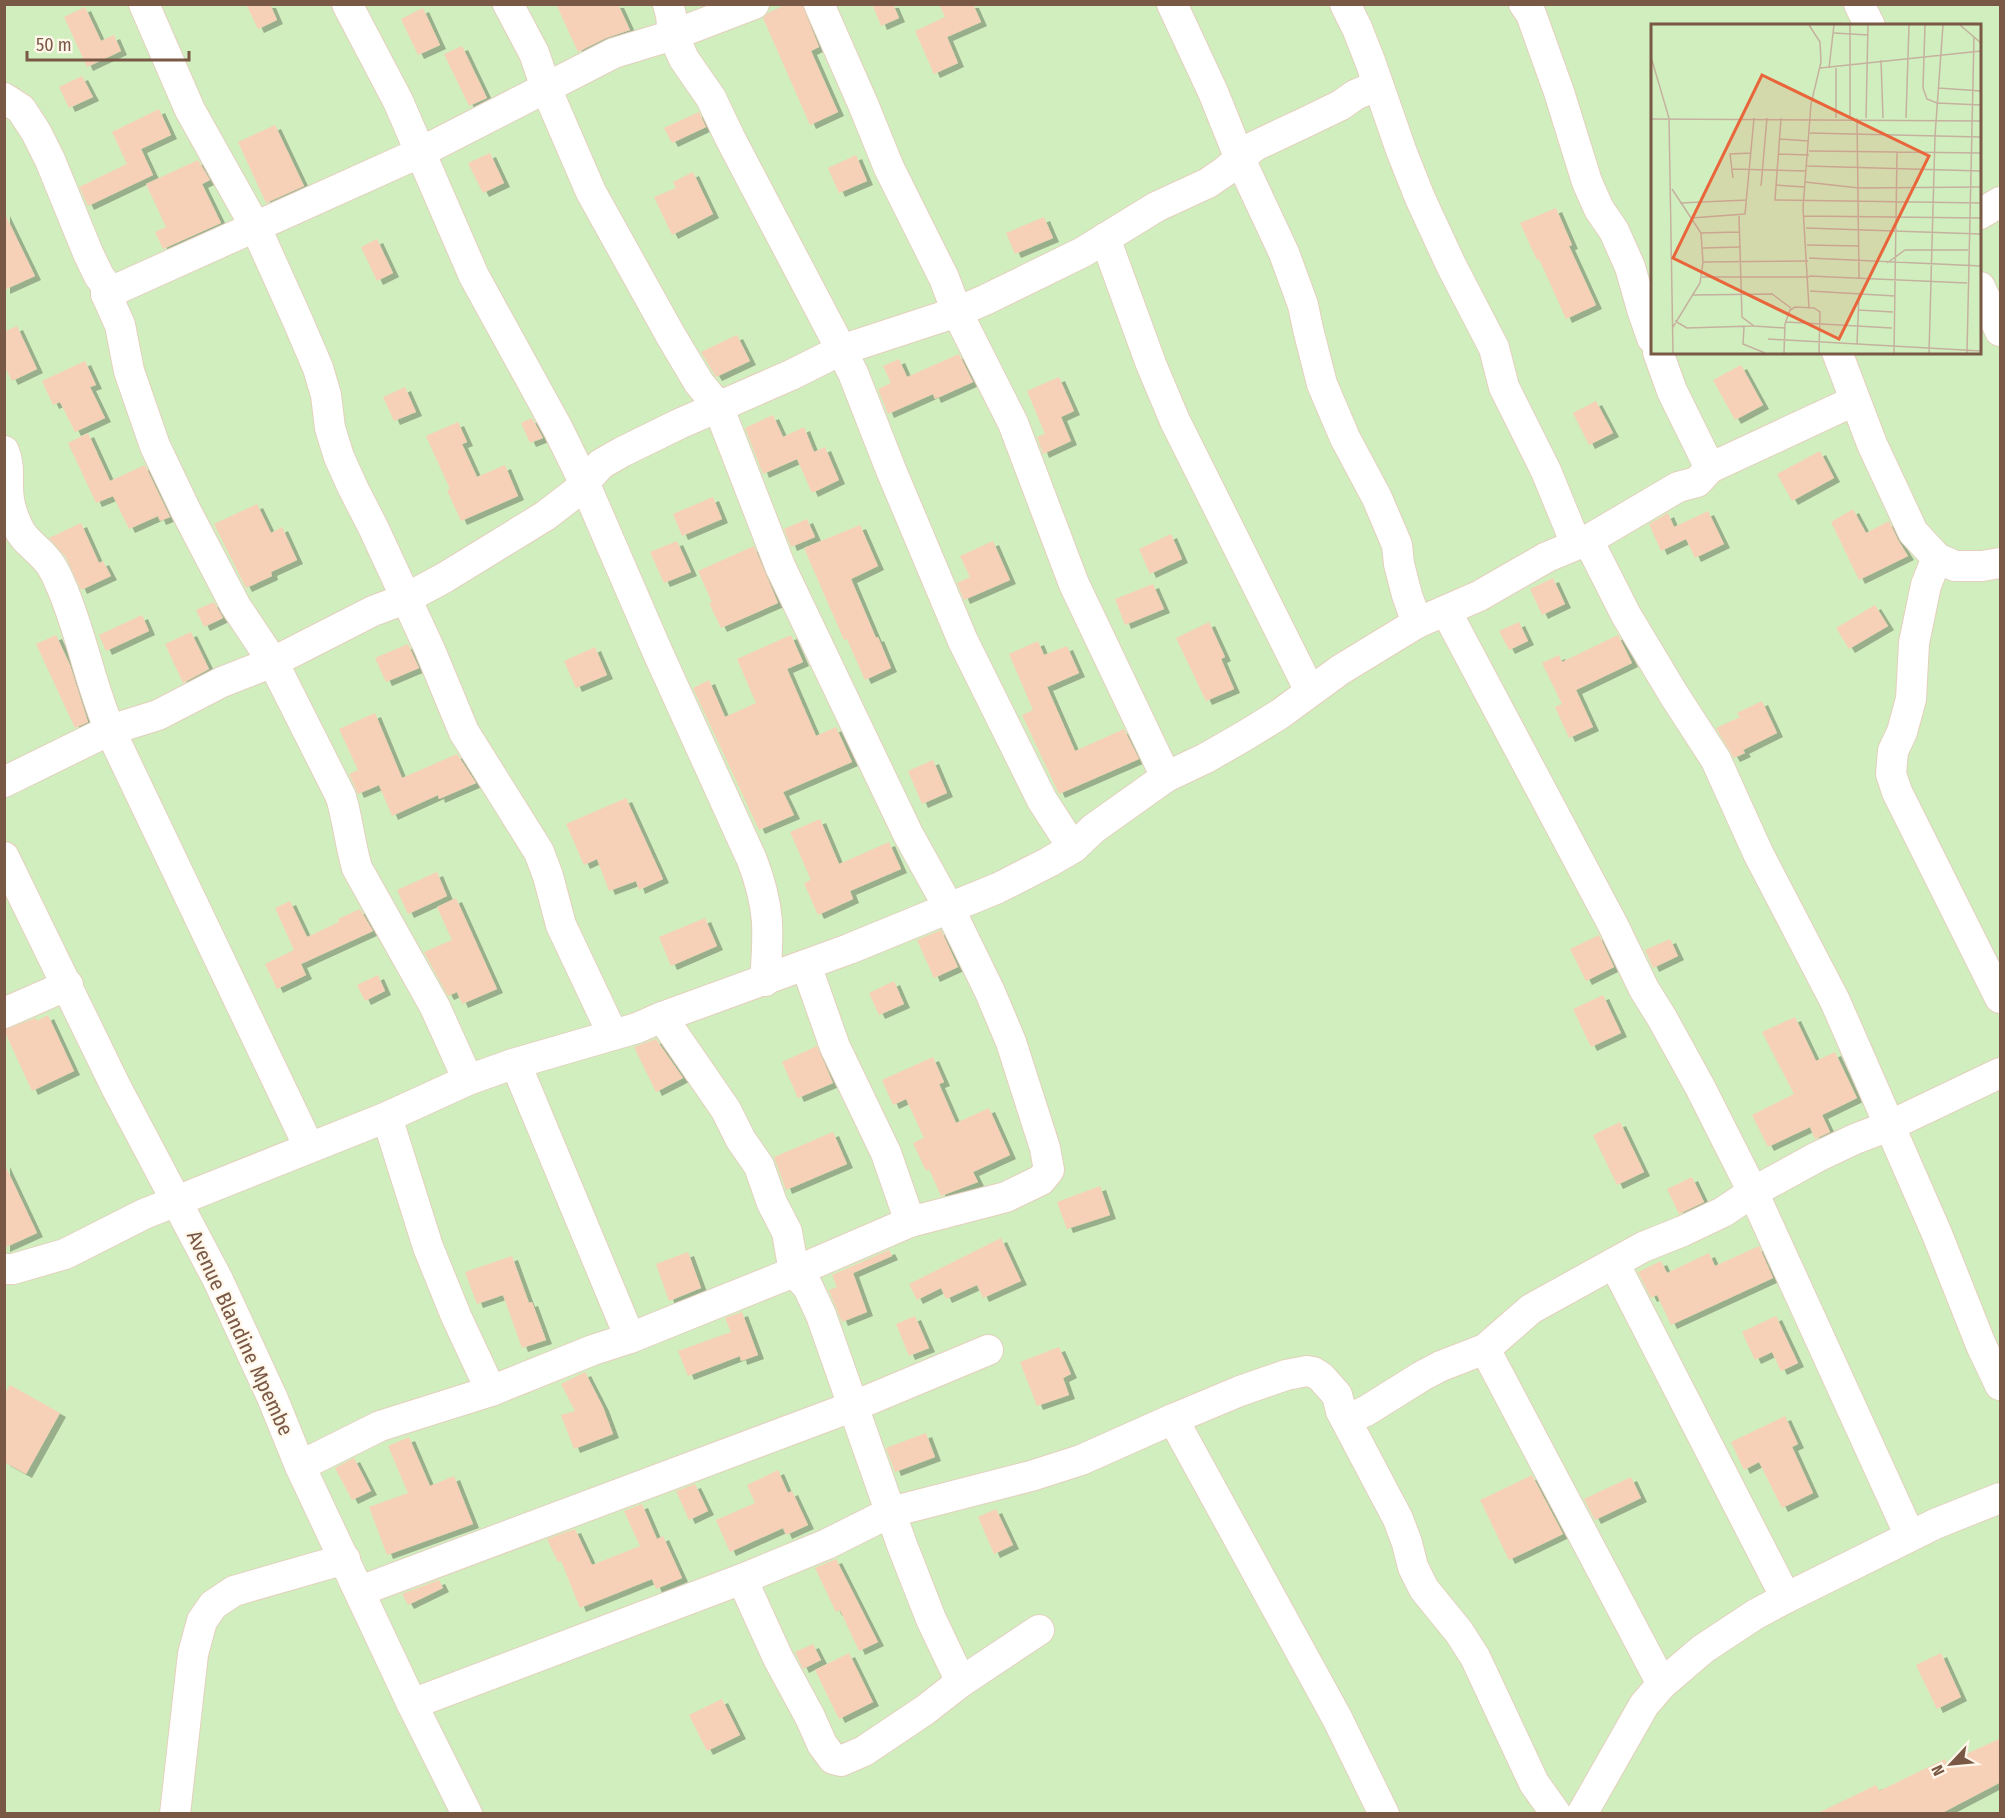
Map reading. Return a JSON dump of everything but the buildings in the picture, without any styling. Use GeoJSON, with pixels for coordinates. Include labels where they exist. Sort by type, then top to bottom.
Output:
{"type":"FeatureCollection","features":[{"type":"Feature","properties":{"kind":"street"},"geometry":{"type":"LineString","coordinates":[[144,4],[189,110],[256,228],[318,368],[326,395],[330,428],[339,457],[430,650],[464,732],[539,852],[561,925],[613,1035]]}},
{"type":"Feature","properties":{"kind":"street"},"geometry":{"type":"LineString","coordinates":[[347,4],[398,101],[474,276],[558,429],[584,482],[658,653],[752,860],[762,888],[768,926],[765,981]]}},
{"type":"Feature","properties":{"kind":"street"},"geometry":{"type":"LineString","coordinates":[[300,1466],[380,1426],[491,1391],[593,1350],[630,1338],[910,1222],[1006,1197],[1041,1180],[1049,1170],[1045,1148],[1011,1042],[990,992],[949,909],[908,834],[780,566],[718,406],[699,383],[591,192],[546,88],[534,52],[508,4]]}},
{"type":"Feature","properties":{"kind":"street"},"geometry":{"type":"LineString","coordinates":[[668,4],[673,35],[684,59],[711,98],[853,373],[963,641],[1042,800],[1073,848]]}},
{"type":"Feature","properties":{"kind":"street"},"geometry":{"type":"LineString","coordinates":[[106,294],[419,153],[614,53],[673,35],[754,4]]}},
{"type":"Feature","properties":{"kind":"street"},"geometry":{"type":"LineString","coordinates":[[819,4],[889,168],[944,278],[957,312],[1013,423],[1074,584],[1166,777]]}},
{"type":"Feature","properties":{"kind":"street"},"geometry":{"type":"LineString","coordinates":[[1172,4],[1284,253],[1303,305],[1322,384],[1345,438],[1377,498],[1397,545],[1407,595],[1417,623]]}},
{"type":"Feature","properties":{"kind":"street"},"geometry":{"type":"LineString","coordinates":[[1345,4],[1357,28],[1420,198],[1450,265],[1494,348],[1504,387],[1582,542],[1716,760],[1758,853],[1835,1001],[1936,1234],[1981,1345],[2001,1385]]}},
{"type":"Feature","properties":{"kind":"street"},"geometry":{"type":"LineString","coordinates":[[1859,4],[1869,24]]}},
{"type":"Feature","properties":{"kind":"street"},"geometry":{"type":"LineString","coordinates":[[1536,8],[1587,182],[1599,209],[1614,231],[1630,267],[1651,333]]}},
{"type":"Feature","properties":{"kind":"street"},"geometry":{"type":"LineString","coordinates":[[4,782],[110,730],[158,715],[222,682],[273,662],[373,611],[405,599],[546,516],[575,493],[601,464],[615,456],[841,350],[957,312],[1057,265],[1156,207],[1208,183],[1255,146],[1378,85]]}},
{"type":"Feature","properties":{"kind":"street"},"geometry":{"type":"LineString","coordinates":[[4,98],[21,109],[50,160],[88,253],[106,285],[106,294],[120,325],[129,371],[155,446],[235,605],[273,662],[341,797],[348,819],[350,846],[357,868],[435,1007],[468,1080]]}},
{"type":"Feature","properties":{"kind":"street"},"geometry":{"type":"LineString","coordinates":[[1981,213],[2001,202]]}},
{"type":"Feature","properties":{"kind":"street"},"geometry":{"type":"LineString","coordinates":[[1105,238],[1151,364],[1175,421],[1310,691]]}},
{"type":"Feature","properties":{"kind":"street"},"geometry":{"type":"LineString","coordinates":[[1981,289],[2001,331]]}},
{"type":"Feature","properties":{"kind":"street"},"geometry":{"type":"LineString","coordinates":[[1659,354],[1672,391],[1710,468]]}},
{"type":"Feature","properties":{"kind":"street"},"geometry":{"type":"LineString","coordinates":[[1838,354],[1854,401],[1888,482],[1913,532],[1937,558],[1955,566],[2001,563]]}},
{"type":"Feature","properties":{"kind":"street"},"geometry":{"type":"LineString","coordinates":[[4,1269],[24,1266],[64,1254],[176,1200],[387,1117],[468,1080],[513,1064],[613,1035],[765,981],[998,888],[1073,848],[1093,829],[1166,777],[1246,735],[1280,714],[1340,670],[1417,623],[1479,596],[1547,557],[1582,542],[1678,487],[1697,482],[1710,468],[1854,401]]}},
{"type":"Feature","properties":{"kind":"street"},"geometry":{"type":"LineString","coordinates":[[4,451],[9,463],[8,489],[11,509],[18,529],[46,559],[58,579],[80,634],[99,706],[309,1147]]}},
{"type":"Feature","properties":{"kind":"street"},"geometry":{"type":"LineString","coordinates":[[1937,558],[1926,585],[1914,643],[1911,699],[1902,732],[1893,751],[1891,774],[1897,792],[2001,998]]}},
{"type":"Feature","properties":{"kind":"street"},"geometry":{"type":"LineString","coordinates":[[1446,611],[1613,925],[1644,989],[1700,1087],[1753,1192],[1910,1536]]}},
{"type":"Feature","properties":{"kind":"street","name":"Avenue Blandine Mpembe"},"geometry":{"type":"LineString","coordinates":[[5,861],[68,985],[116,1087],[218,1280],[272,1397],[300,1466],[412,1704],[467,1814]]}},
{"type":"Feature","properties":{"kind":"street"},"geometry":{"type":"LineString","coordinates":[[806,965],[835,1047],[886,1153],[910,1222]]}},
{"type":"Feature","properties":{"kind":"street"},"geometry":{"type":"LineString","coordinates":[[4,1012],[68,985]]}},
{"type":"Feature","properties":{"kind":"street"},"geometry":{"type":"LineString","coordinates":[[662,1017],[726,1110],[741,1140],[759,1166],[772,1203],[787,1232],[794,1272],[808,1287],[820,1315],[928,1611],[961,1682]]}},
{"type":"Feature","properties":{"kind":"street"},"geometry":{"type":"LineString","coordinates":[[513,1064],[520,1074],[630,1338]]}},
{"type":"Feature","properties":{"kind":"street"},"geometry":{"type":"LineString","coordinates":[[1347,1420],[1441,1366],[1485,1349],[1531,1309],[1643,1247],[1723,1212],[1753,1192],[1817,1157],[2001,1073]]}},
{"type":"Feature","properties":{"kind":"street"},"geometry":{"type":"LineString","coordinates":[[387,1117],[428,1247],[456,1316],[491,1391]]}},
{"type":"Feature","properties":{"kind":"street"},"geometry":{"type":"LineString","coordinates":[[1614,1263],[1786,1598]]}},
{"type":"Feature","properties":{"kind":"street"},"geometry":{"type":"LineString","coordinates":[[1485,1349],[1662,1683]]}},
{"type":"Feature","properties":{"kind":"street"},"geometry":{"type":"LineString","coordinates":[[360,1591],[854,1406],[988,1350]]}},
{"type":"Feature","properties":{"kind":"street"},"geometry":{"type":"LineString","coordinates":[[412,1704],[742,1579],[827,1544],[891,1512],[1081,1461],[1173,1419],[1267,1381],[1307,1371],[1313,1372],[1328,1383],[1337,1395],[1341,1411],[1398,1519],[1413,1567],[1424,1589],[1459,1632],[1475,1657],[1534,1783],[1556,1814]]}},
{"type":"Feature","properties":{"kind":"street"},"geometry":{"type":"LineString","coordinates":[[1173,1419],[1337,1718],[1384,1814]]}},
{"type":"Feature","properties":{"kind":"street"},"geometry":{"type":"LineString","coordinates":[[1582,1814],[1644,1706],[1662,1683],[1703,1649],[1756,1614],[1786,1598],[1935,1524],[2001,1498]]}},
{"type":"Feature","properties":{"kind":"street"},"geometry":{"type":"LineString","coordinates":[[176,1814],[194,1654],[202,1621],[213,1605],[234,1591],[345,1560]]}},
{"type":"Feature","properties":{"kind":"street"},"geometry":{"type":"LineString","coordinates":[[742,1579],[778,1658],[822,1744],[833,1759],[841,1761],[864,1751],[1039,1630]]}},
{"type":"Feature","properties":{"kind":"green space"},"geometry":{"type":"Polygon","coordinates":[[[5,5],[2000,5],[2000,1813],[5,1813],[5,5]]]}}]}
